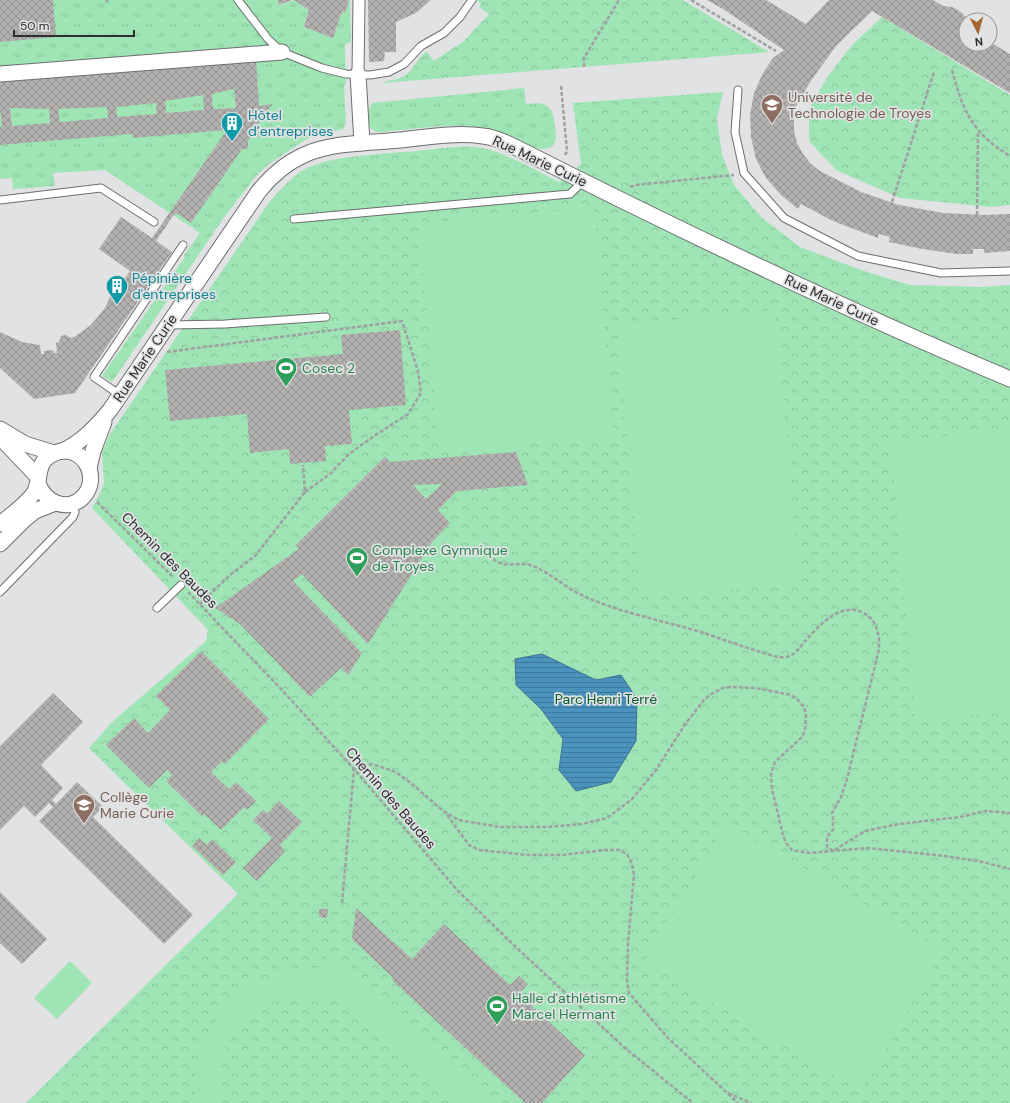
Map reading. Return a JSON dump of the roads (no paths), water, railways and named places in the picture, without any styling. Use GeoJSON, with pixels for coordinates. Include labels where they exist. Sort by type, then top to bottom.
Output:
{"type":"FeatureCollection","features":[{"type":"Feature","properties":{"kind":"street"},"geometry":{"type":"LineString","coordinates":[[359,0],[358,74],[362,143]]}},
{"type":"Feature","properties":{"kind":"street"},"geometry":{"type":"LineString","coordinates":[[0,74],[282,52]]}},
{"type":"Feature","properties":{"kind":"street","name":"Rue Marie Curie"},"geometry":{"type":"LineString","coordinates":[[59,452],[84,438],[94,429],[110,410],[259,191],[270,178],[285,165],[305,154],[322,149],[362,143],[468,134],[499,140],[515,147],[800,286],[948,353],[1010,379]]}},
{"type":"Feature","properties":{"kind":"street","name":"Rue Marie Curie"},"geometry":{"type":"LineString","coordinates":[[89,468],[93,451],[110,410]]}},
{"type":"Feature","properties":{"kind":"street"},"geometry":{"type":"LineString","coordinates":[[0,429],[25,444],[59,452],[71,452],[79,456],[85,461],[89,468],[91,477],[90,486],[80,499],[72,503],[55,503],[35,511],[0,544]]}},
{"type":"Feature","properties":{"kind":"street"},"geometry":{"type":"LineString","coordinates":[[0,437],[38,480],[44,495],[55,503]]}},
{"type":"Feature","properties":{"kind":"street"},"geometry":{"type":"LineString","coordinates":[[0,524],[32,497],[38,480],[39,469],[43,463],[59,452]]}},
{"type":"Feature","properties":{"kind":"lane"},"geometry":{"type":"LineString","coordinates":[[238,0],[268,39],[282,52],[322,68],[346,74],[380,74],[397,69],[404,64],[420,46],[444,33],[460,17],[472,0]]}},
{"type":"Feature","properties":{"kind":"lane"},"geometry":{"type":"LineString","coordinates":[[738,90],[735,132],[744,174],[784,218],[858,256],[941,273],[1010,271]]}},
{"type":"Feature","properties":{"kind":"lane"},"geometry":{"type":"LineString","coordinates":[[294,219],[570,194],[581,180]]}},
{"type":"Feature","properties":{"kind":"lane"},"geometry":{"type":"LineString","coordinates":[[0,200],[101,188],[154,222]]}},
{"type":"Feature","properties":{"kind":"lane"},"geometry":{"type":"LineString","coordinates":[[120,395],[94,377],[183,245]]}},
{"type":"Feature","properties":{"kind":"lane"},"geometry":{"type":"LineString","coordinates":[[167,325],[225,324],[326,317]]}},
{"type":"Feature","properties":{"kind":"lane"},"geometry":{"type":"LineString","coordinates":[[0,592],[73,517],[75,512],[72,503]]}},
{"type":"Feature","properties":{"kind":"lane"},"geometry":{"type":"LineString","coordinates":[[157,608],[181,585]]}},
{"type":"Feature","properties":{"kind":"water"},"geometry":{"type":"Polygon","coordinates":[[[542,654],[596,680],[621,675],[637,699],[636,741],[611,782],[576,791],[559,770],[563,739],[541,709],[516,685],[515,659],[542,654]]]}},
{"type":"Feature","properties":{"kind":"place","name":"Université de Technologie de Troyes"},"geometry":{"type":"Point","coordinates":[772,124]}},
{"type":"Feature","properties":{"kind":"place","name":"Hôtel d’entreprises"},"geometry":{"type":"Point","coordinates":[232,142]}},
{"type":"Feature","properties":{"kind":"place","name":"Pépinière d'entreprises"},"geometry":{"type":"Point","coordinates":[117,306]}},
{"type":"Feature","properties":{"kind":"place","name":"Cosec 2"},"geometry":{"type":"Point","coordinates":[286,388]}},
{"type":"Feature","properties":{"kind":"place","name":"Complexe Gymnique de Troyes"},"geometry":{"type":"Point","coordinates":[357,578]}},
{"type":"Feature","properties":{"kind":"place","name":"Collège Marie Curie"},"geometry":{"type":"Point","coordinates":[84,824]}},
{"type":"Feature","properties":{"kind":"place","name":"Halle d'athlétisme Marcel Hermant"},"geometry":{"type":"Point","coordinates":[497,1026]}},
{"type":"Feature","properties":{"kind":"park label","name":"Parc Henri Terré"},"geometry":{"type":"Point","coordinates":[606,699]}}]}
